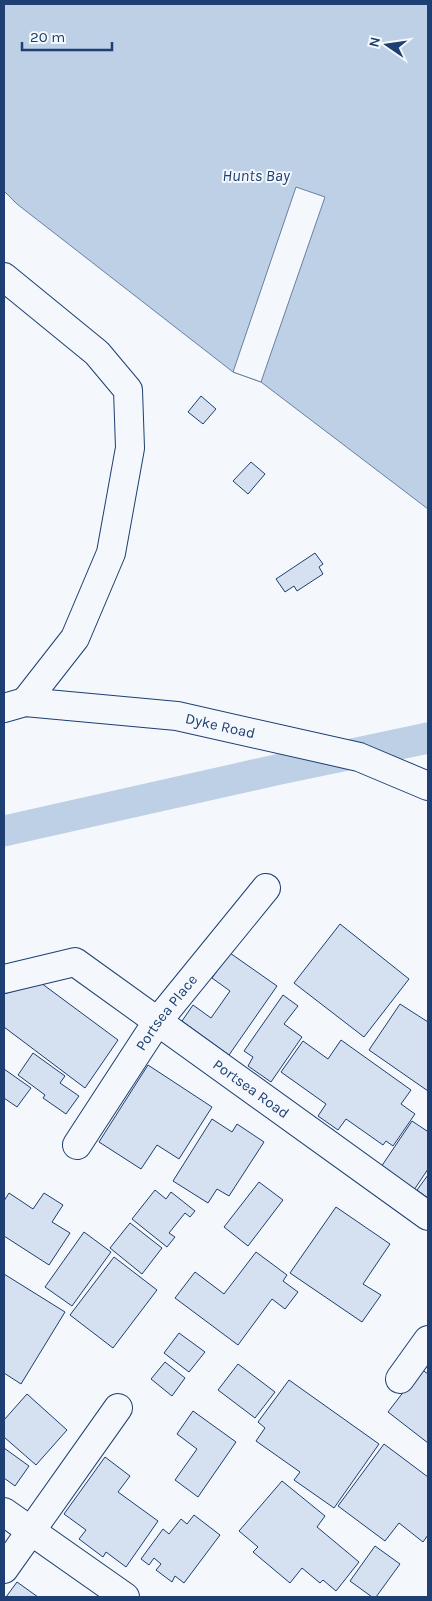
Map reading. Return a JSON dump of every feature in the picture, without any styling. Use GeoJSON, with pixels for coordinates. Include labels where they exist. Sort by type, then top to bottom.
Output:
{"type":"FeatureCollection","features":[{"type":"Feature","properties":{"kind":"street"},"geometry":{"type":"LineString","coordinates":[[4,277],[97,353],[128,390],[130,448],[110,553],[75,638],[14,705]]}},
{"type":"Feature","properties":{"kind":"street","name":"Dyke Road"},"geometry":{"type":"LineString","coordinates":[[14,705],[177,716],[359,757],[426,785]]}},
{"type":"Feature","properties":{"kind":"street","name":"Portsea Place"},"geometry":{"type":"LineString","coordinates":[[77,1145],[157,1022],[266,888]]}},
{"type":"Feature","properties":{"kind":"street","name":"Portsea Road"},"geometry":{"type":"LineString","coordinates":[[4,979],[75,962],[428,1216]]}},
{"type":"Feature","properties":{"kind":"street"},"geometry":{"type":"LineString","coordinates":[[400,1378],[428,1340]]}},
{"type":"Feature","properties":{"kind":"street"},"geometry":{"type":"LineString","coordinates":[[4,1569],[118,1408]]}},
{"type":"Feature","properties":{"kind":"street"},"geometry":{"type":"LineString","coordinates":[[4,1512],[125,1597]]}},
{"type":"Feature","properties":{"kind":"water","name":"Hunts Bay"},"geometry":{"type":"Polygon","coordinates":[[[4,4],[428,4],[428,509],[261,382],[233,372],[17,204],[4,191],[4,4]]]}},
{"type":"Feature","properties":{"kind":"pier"},"geometry":{"type":"Polygon","coordinates":[[[296,187],[325,197],[261,382],[233,372],[296,187]]]}},
{"type":"Feature","properties":{"kind":"building"},"geometry":{"type":"Polygon","coordinates":[[[201,396],[216,409],[203,424],[188,412],[201,396]]]}},
{"type":"Feature","properties":{"kind":"building"},"geometry":{"type":"Polygon","coordinates":[[[251,462],[265,474],[248,494],[233,481],[251,462]]]}},
{"type":"Feature","properties":{"kind":"building"},"geometry":{"type":"Polygon","coordinates":[[[315,553],[323,564],[319,567],[323,574],[297,591],[294,586],[285,592],[276,579],[315,553]]]}},
{"type":"Feature","properties":{"kind":"building"},"geometry":{"type":"Polygon","coordinates":[[[340,924],[409,979],[364,1037],[294,983],[340,924]]]}},
{"type":"Feature","properties":{"kind":"building"},"geometry":{"type":"Polygon","coordinates":[[[230,953],[277,986],[229,1055],[182,1021],[193,1005],[211,1018],[230,991],[212,978],[230,953]]]}},
{"type":"Feature","properties":{"kind":"building"},"geometry":{"type":"Polygon","coordinates":[[[41,983],[118,1040],[85,1088],[4,1027],[4,994],[41,983]]]}},
{"type":"Feature","properties":{"kind":"building"},"geometry":{"type":"Polygon","coordinates":[[[283,995],[298,1006],[284,1024],[302,1037],[271,1082],[248,1066],[253,1057],[244,1051],[283,995]]]}},
{"type":"Feature","properties":{"kind":"building"},"geometry":{"type":"Polygon","coordinates":[[[400,1004],[428,1022],[428,1091],[369,1050],[400,1004]]]}},
{"type":"Feature","properties":{"kind":"building"},"geometry":{"type":"Polygon","coordinates":[[[341,1040],[411,1090],[401,1104],[415,1114],[393,1146],[386,1141],[383,1145],[346,1119],[338,1130],[318,1116],[326,1104],[281,1072],[303,1041],[328,1059],[341,1040]]]}},
{"type":"Feature","properties":{"kind":"building"},"geometry":{"type":"Polygon","coordinates":[[[33,1053],[65,1076],[60,1083],[79,1096],[66,1114],[43,1098],[45,1095],[18,1075],[33,1053]]]}},
{"type":"Feature","properties":{"kind":"building"},"geometry":{"type":"Polygon","coordinates":[[[148,1065],[212,1107],[179,1159],[157,1145],[141,1169],[99,1142],[148,1065]]]}},
{"type":"Feature","properties":{"kind":"building"},"geometry":{"type":"Polygon","coordinates":[[[4,1069],[31,1088],[17,1107],[4,1098],[4,1069]]]}},
{"type":"Feature","properties":{"kind":"building"},"geometry":{"type":"Polygon","coordinates":[[[212,1119],[232,1132],[237,1124],[264,1142],[229,1196],[217,1189],[208,1203],[173,1181],[212,1119]]]}},
{"type":"Feature","properties":{"kind":"building"},"geometry":{"type":"Polygon","coordinates":[[[412,1121],[427,1131],[428,1129],[428,1169],[414,1190],[381,1167],[412,1121]]]}},
{"type":"Feature","properties":{"kind":"building"},"geometry":{"type":"Polygon","coordinates":[[[428,1175],[428,1198],[417,1190],[428,1175]]]}},
{"type":"Feature","properties":{"kind":"building"},"geometry":{"type":"Polygon","coordinates":[[[259,1182],[283,1200],[248,1246],[224,1227],[259,1182]]]}},
{"type":"Feature","properties":{"kind":"building"},"geometry":{"type":"Polygon","coordinates":[[[155,1190],[166,1199],[171,1192],[195,1211],[190,1217],[185,1213],[169,1233],[175,1237],[167,1247],[132,1219],[155,1190]]]}},
{"type":"Feature","properties":{"kind":"building"},"geometry":{"type":"Polygon","coordinates":[[[9,1193],[33,1209],[44,1193],[63,1205],[52,1222],[70,1233],[49,1265],[4,1236],[4,1201],[9,1193]]]}},
{"type":"Feature","properties":{"kind":"building"},"geometry":{"type":"Polygon","coordinates":[[[336,1207],[390,1244],[363,1284],[381,1295],[362,1322],[290,1273],[336,1207]]]}},
{"type":"Feature","properties":{"kind":"building"},"geometry":{"type":"Polygon","coordinates":[[[130,1223],[162,1248],[142,1274],[110,1248],[130,1223]]]}},
{"type":"Feature","properties":{"kind":"building"},"geometry":{"type":"Polygon","coordinates":[[[84,1232],[111,1252],[72,1306],[45,1287],[84,1232]]]}},
{"type":"Feature","properties":{"kind":"building"},"geometry":{"type":"Polygon","coordinates":[[[256,1252],[287,1275],[283,1281],[298,1292],[285,1309],[272,1299],[238,1345],[175,1298],[195,1272],[224,1294],[256,1252]]]}},
{"type":"Feature","properties":{"kind":"building"},"geometry":{"type":"Polygon","coordinates":[[[114,1257],[157,1290],[113,1348],[70,1315],[114,1257]]]}},
{"type":"Feature","properties":{"kind":"building"},"geometry":{"type":"Polygon","coordinates":[[[4,1274],[65,1312],[21,1384],[4,1373],[4,1274]]]}},
{"type":"Feature","properties":{"kind":"building"},"geometry":{"type":"Polygon","coordinates":[[[179,1333],[205,1352],[189,1372],[164,1353],[179,1333]]]}},
{"type":"Feature","properties":{"kind":"building"},"geometry":{"type":"Polygon","coordinates":[[[165,1362],[185,1378],[172,1396],[151,1379],[165,1362]]]}},
{"type":"Feature","properties":{"kind":"building"},"geometry":{"type":"Polygon","coordinates":[[[238,1364],[275,1392],[255,1418],[218,1390],[238,1364]]]}},
{"type":"Feature","properties":{"kind":"building"},"geometry":{"type":"Polygon","coordinates":[[[421,1369],[428,1374],[428,1443],[388,1412],[421,1369]]]}},
{"type":"Feature","properties":{"kind":"building"},"geometry":{"type":"Polygon","coordinates":[[[289,1380],[379,1444],[334,1508],[294,1480],[300,1472],[256,1441],[265,1428],[258,1422],[289,1380]]]}},
{"type":"Feature","properties":{"kind":"building"},"geometry":{"type":"Polygon","coordinates":[[[27,1394],[67,1430],[36,1465],[4,1437],[4,1420],[27,1394]]]}},
{"type":"Feature","properties":{"kind":"building"},"geometry":{"type":"Polygon","coordinates":[[[193,1411],[236,1442],[198,1497],[175,1480],[197,1449],[177,1434],[193,1411]]]}},
{"type":"Feature","properties":{"kind":"building"},"geometry":{"type":"Polygon","coordinates":[[[384,1444],[428,1477],[428,1535],[423,1542],[399,1523],[385,1541],[338,1506],[384,1444]]]}},
{"type":"Feature","properties":{"kind":"building"},"geometry":{"type":"Polygon","coordinates":[[[4,1448],[29,1466],[15,1486],[4,1478],[4,1448]]]}},
{"type":"Feature","properties":{"kind":"building"},"geometry":{"type":"Polygon","coordinates":[[[105,1457],[130,1476],[118,1492],[158,1521],[126,1567],[106,1552],[103,1557],[79,1539],[86,1530],[64,1514],[105,1457]]]}},
{"type":"Feature","properties":{"kind":"building"},"geometry":{"type":"Polygon","coordinates":[[[282,1481],[325,1516],[317,1527],[359,1562],[336,1591],[323,1580],[320,1583],[302,1568],[290,1583],[253,1552],[258,1547],[239,1531],[282,1481]]]}},
{"type":"Feature","properties":{"kind":"building"},"geometry":{"type":"Polygon","coordinates":[[[194,1515],[220,1535],[184,1583],[175,1576],[172,1582],[156,1570],[161,1564],[154,1558],[149,1565],[141,1559],[163,1529],[169,1534],[181,1519],[187,1524],[194,1515]]]}},
{"type":"Feature","properties":{"kind":"building"},"geometry":{"type":"Polygon","coordinates":[[[375,1546],[400,1564],[376,1597],[372,1597],[350,1581],[375,1546]]]}},
{"type":"Feature","properties":{"kind":"building"},"geometry":{"type":"Polygon","coordinates":[[[17,1582],[38,1597],[6,1597],[17,1582]]]}},
{"type":"Feature","properties":{"kind":"waterway"},"geometry":{"type":"LineString","coordinates":[[4,831],[428,738]]}}]}
